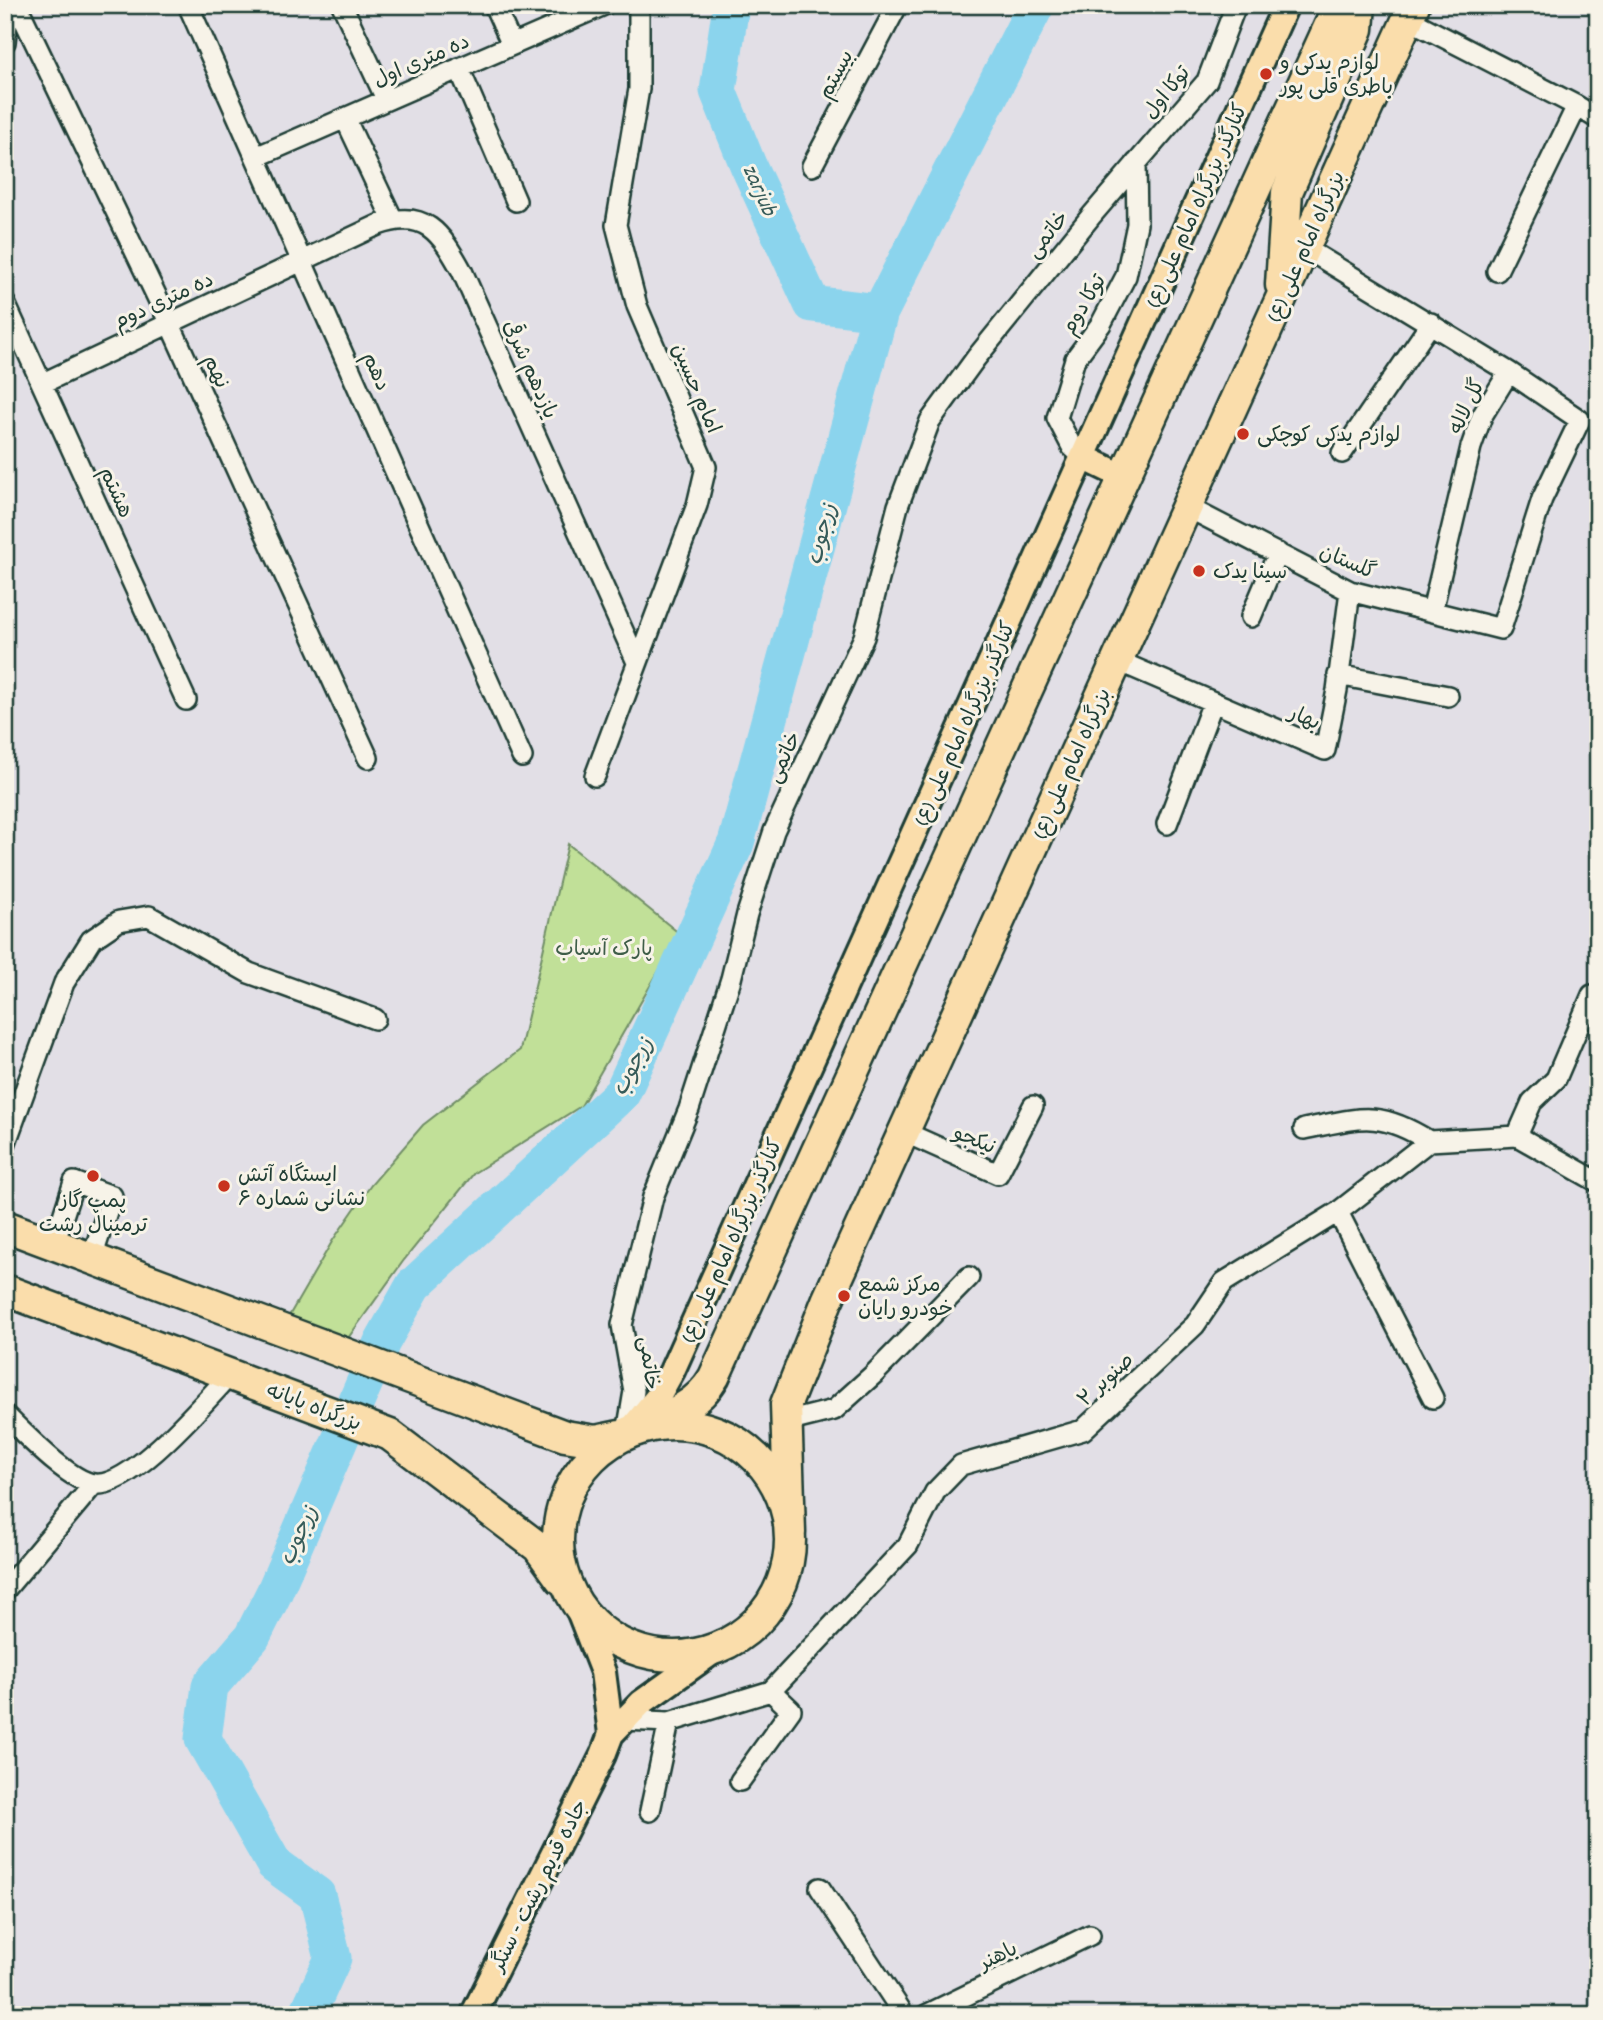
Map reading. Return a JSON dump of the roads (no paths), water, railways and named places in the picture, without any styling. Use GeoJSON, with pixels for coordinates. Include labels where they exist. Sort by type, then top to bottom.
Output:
{"type":"FeatureCollection","features":[{"type":"Feature","properties":{"kind":"highway"},"geometry":{"type":"LineString","coordinates":[[1280,303],[1287,192],[1304,115],[1339,5]]}},
{"type":"Feature","properties":{"kind":"highway"},"geometry":{"type":"LineString","coordinates":[[5,1226],[565,1436],[596,1441],[627,1433],[656,1425],[677,1423],[710,1429],[730,1438],[757,1458],[774,1480],[786,1508],[790,1533],[787,1566],[772,1602],[751,1628],[718,1648],[680,1657],[641,1652],[606,1634],[575,1600],[558,1551],[558,1529],[564,1502],[589,1460],[627,1433],[684,1408],[703,1393],[714,1377],[1124,477],[1304,115],[1358,29],[1360,5]]}},
{"type":"Feature","properties":{"kind":"highway","name":"بزرگراه امام علی (ع)"},"geometry":{"type":"LineString","coordinates":[[790,1533],[786,1404],[792,1387],[904,1132],[1411,12]]}},
{"type":"Feature","properties":{"kind":"highway"},"geometry":{"type":"LineString","coordinates":[[1304,115],[1354,138]]}},
{"type":"Feature","properties":{"kind":"highway","name":"بزرگراه پایانه"},"geometry":{"type":"LineString","coordinates":[[5,1290],[386,1433],[410,1448],[538,1548],[575,1600]]}},
{"type":"Feature","properties":{"kind":"main road","name":"کنارگذر بزرگراه امام علی (ع)"},"geometry":{"type":"LineString","coordinates":[[627,1433],[657,1398],[672,1371],[1286,5]]}},
{"type":"Feature","properties":{"kind":"main road"},"geometry":{"type":"LineString","coordinates":[[1083,457],[1124,477]]}},
{"type":"Feature","properties":{"kind":"main road"},"geometry":{"type":"LineString","coordinates":[[575,1600],[603,1672],[613,1736]]}},
{"type":"Feature","properties":{"kind":"main road"},"geometry":{"type":"LineString","coordinates":[[613,1736],[668,1682],[718,1648]]}},
{"type":"Feature","properties":{"kind":"main road","name":"جاده قدیم رشت - سنگر"},"geometry":{"type":"LineString","coordinates":[[473,2015],[613,1736]]}},
{"type":"Feature","properties":{"kind":"street"},"geometry":{"type":"LineString","coordinates":[[5,42],[9,5]]}},
{"type":"Feature","properties":{"kind":"street","name":"نهم"},"geometry":{"type":"LineString","coordinates":[[17,5],[169,322],[368,758]]}},
{"type":"Feature","properties":{"kind":"street","name":"دهم"},"geometry":{"type":"LineString","coordinates":[[188,5],[522,757]]}},
{"type":"Feature","properties":{"kind":"street"},"geometry":{"type":"LineString","coordinates":[[342,5],[386,99]]}},
{"type":"Feature","properties":{"kind":"street"},"geometry":{"type":"LineString","coordinates":[[494,5],[512,45]]}},
{"type":"Feature","properties":{"kind":"street","name":"ده متری اول"},"geometry":{"type":"LineString","coordinates":[[256,157],[604,5]]}},
{"type":"Feature","properties":{"kind":"street","name":"امام حسین"},"geometry":{"type":"LineString","coordinates":[[595,776],[697,505],[706,467],[637,306],[616,225],[639,89],[639,5]]}},
{"type":"Feature","properties":{"kind":"street","name":"بیستم"},"geometry":{"type":"LineString","coordinates":[[812,166],[896,8],[892,5]]}},
{"type":"Feature","properties":{"kind":"street","name":"توکا اول"},"geometry":{"type":"LineString","coordinates":[[1136,163],[1207,81],[1236,5]]}},
{"type":"Feature","properties":{"kind":"street"},"geometry":{"type":"LineString","coordinates":[[1411,12],[1598,120]]}},
{"type":"Feature","properties":{"kind":"street"},"geometry":{"type":"LineString","coordinates":[[459,68],[516,201]]}},
{"type":"Feature","properties":{"kind":"street"},"geometry":{"type":"LineString","coordinates":[[1497,271],[1577,106]]}},
{"type":"Feature","properties":{"kind":"street"},"geometry":{"type":"LineString","coordinates":[[303,260],[393,220],[345,118]]}},
{"type":"Feature","properties":{"kind":"street","name":"توکا دوم"},"geometry":{"type":"LineString","coordinates":[[1083,457],[1072,447],[1057,418],[1075,359],[1101,324],[1126,276],[1137,224],[1136,163]]}},
{"type":"Feature","properties":{"kind":"street","name":"خاتمی"},"geometry":{"type":"LineString","coordinates":[[627,1433],[634,1391],[622,1325],[653,1197],[689,1109],[731,979],[747,914],[774,831],[864,637],[898,506],[930,421],[976,358],[1136,163]]}},
{"type":"Feature","properties":{"kind":"street","name":"یازدهم شرقی"},"geometry":{"type":"LineString","coordinates":[[393,220],[417,219],[443,237],[462,271],[637,662]]}},
{"type":"Feature","properties":{"kind":"street","name":"گل لاله"},"geometry":{"type":"LineString","coordinates":[[1305,247],[1509,372],[1482,416],[1471,447],[1432,611]]}},
{"type":"Feature","properties":{"kind":"street","name":"ده متری دوم"},"geometry":{"type":"LineString","coordinates":[[43,383],[303,260]]}},
{"type":"Feature","properties":{"kind":"street","name":"هشتم"},"geometry":{"type":"LineString","coordinates":[[5,303],[186,700]]}},
{"type":"Feature","properties":{"kind":"street"},"geometry":{"type":"LineString","coordinates":[[1342,453],[1432,323]]}},
{"type":"Feature","properties":{"kind":"street","name":"گلستان"},"geometry":{"type":"LineString","coordinates":[[1187,507],[1350,591],[1501,629],[1542,499],[1580,420],[1509,372]]}},
{"type":"Feature","properties":{"kind":"street"},"geometry":{"type":"LineString","coordinates":[[1251,617],[1278,553]]}},
{"type":"Feature","properties":{"kind":"street","name":"بهار"},"geometry":{"type":"LineString","coordinates":[[1118,661],[1325,750],[1350,591]]}},
{"type":"Feature","properties":{"kind":"street"},"geometry":{"type":"LineString","coordinates":[[1338,676],[1448,696]]}},
{"type":"Feature","properties":{"kind":"street"},"geometry":{"type":"LineString","coordinates":[[1167,824],[1213,702]]}},
{"type":"Feature","properties":{"kind":"street"},"geometry":{"type":"LineString","coordinates":[[5,1144],[64,983],[91,940],[118,921],[149,916],[249,973],[375,1018]]}},
{"type":"Feature","properties":{"kind":"street"},"geometry":{"type":"LineString","coordinates":[[1517,1136],[1532,1102],[1556,1079],[1592,995]]}},
{"type":"Feature","properties":{"kind":"street","name":"نیکجو"},"geometry":{"type":"LineString","coordinates":[[904,1132],[998,1174],[1033,1106]]}},
{"type":"Feature","properties":{"kind":"street"},"geometry":{"type":"LineString","coordinates":[[1304,1129],[1369,1116],[1402,1124],[1430,1141],[1517,1136],[1598,1182]]}},
{"type":"Feature","properties":{"kind":"street","name":"صنوبر ۲"},"geometry":{"type":"LineString","coordinates":[[613,1736],[771,1691],[908,1545],[935,1492],[961,1465],[1083,1430],[1195,1325],[1224,1282],[1338,1212],[1430,1141]]}},
{"type":"Feature","properties":{"kind":"street"},"geometry":{"type":"LineString","coordinates":[[54,1244],[74,1182],[112,1196],[92,1258]]}},
{"type":"Feature","properties":{"kind":"street"},"geometry":{"type":"LineString","coordinates":[[1338,1212],[1433,1398]]}},
{"type":"Feature","properties":{"kind":"street"},"geometry":{"type":"LineString","coordinates":[[786,1422],[834,1410],[893,1356],[969,1277]]}},
{"type":"Feature","properties":{"kind":"street"},"geometry":{"type":"LineString","coordinates":[[5,1415],[77,1477],[94,1484],[110,1482],[131,1471],[152,1454],[230,1375]]}},
{"type":"Feature","properties":{"kind":"street"},"geometry":{"type":"LineString","coordinates":[[5,1590],[94,1484]]}},
{"type":"Feature","properties":{"kind":"street"},"geometry":{"type":"LineString","coordinates":[[740,1781],[791,1710],[771,1691]]}},
{"type":"Feature","properties":{"kind":"street"},"geometry":{"type":"LineString","coordinates":[[650,1811],[669,1722]]}},
{"type":"Feature","properties":{"kind":"street"},"geometry":{"type":"LineString","coordinates":[[820,1888],[904,2015]]}},
{"type":"Feature","properties":{"kind":"street","name":"باهنر"},"geometry":{"type":"LineString","coordinates":[[926,2015],[1090,1935]]}},
{"type":"Feature","properties":{"kind":"waterway","name":"zarjub"},"geometry":{"type":"LineString","coordinates":[[731,5],[718,91],[748,165],[812,304],[880,312]]}},
{"type":"Feature","properties":{"kind":"waterway","name":"زرجوب"},"geometry":{"type":"LineString","coordinates":[[307,2015],[333,1958],[317,1895],[274,1864],[203,1739],[210,1686],[252,1637],[274,1593],[382,1342],[414,1285],[622,1093],[736,843],[880,312],[1036,5]]}},
{"type":"Feature","properties":{"kind":"place","name":"لوازم یدکی و باطری قلی پور"},"geometry":{"type":"Point","coordinates":[1266,74]}},
{"type":"Feature","properties":{"kind":"place","name":"لوازم یدکی کوچکی"},"geometry":{"type":"Point","coordinates":[1243,434]}},
{"type":"Feature","properties":{"kind":"place","name":"سینا یدک"},"geometry":{"type":"Point","coordinates":[1199,571]}},
{"type":"Feature","properties":{"kind":"place","name":"پمپ گاز ترمینال رشت"},"geometry":{"type":"Point","coordinates":[93,1176]}},
{"type":"Feature","properties":{"kind":"place","name":"ایستگاه آتش نشانی شماره ۶"},"geometry":{"type":"Point","coordinates":[224,1186]}},
{"type":"Feature","properties":{"kind":"place","name":"مرکز شمع خودرو رایان"},"geometry":{"type":"Point","coordinates":[844,1296]}},
{"type":"Feature","properties":{"kind":"park label","name":"پارک آسیاب"},"geometry":{"type":"Point","coordinates":[604,948]}}]}
